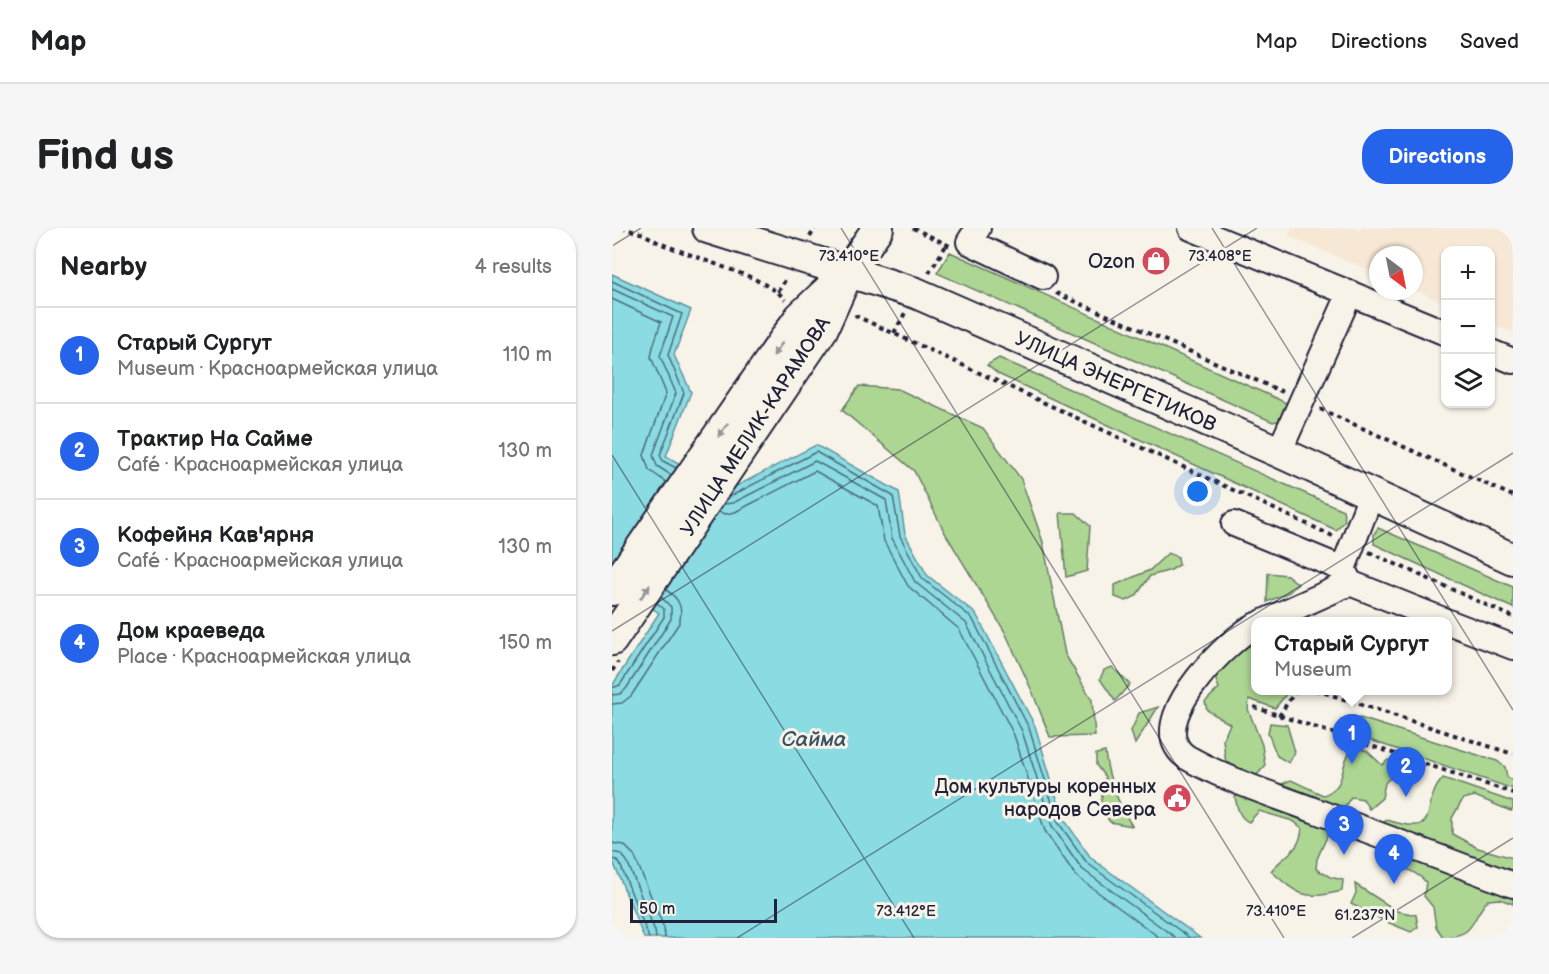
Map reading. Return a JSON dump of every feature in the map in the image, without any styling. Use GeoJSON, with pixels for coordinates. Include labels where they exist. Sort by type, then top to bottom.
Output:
{"type":"FeatureCollection","features":[{"type":"Feature","properties":{"kind":"main road","name":"УЛИЦА ЭНЕРГЕТИКОВ"},"geometry":{"type":"LineString","coordinates":[[708,228],[849,270],[916,293],[1279,452],[1513,559]]}},
{"type":"Feature","properties":{"kind":"main road","name":"УЛИЦА МЕЛИК-КАРАМОВА"},"geometry":{"type":"LineString","coordinates":[[612,590],[811,323],[878,228]]}},
{"type":"Feature","properties":{"kind":"main road","name":"УЛИЦА МЕЛИК-КАРАМОВА"},"geometry":{"type":"LineString","coordinates":[[612,640],[811,323]]}},
{"type":"Feature","properties":{"kind":"street"},"geometry":{"type":"LineString","coordinates":[[978,228],[969,243],[1049,285]]}},
{"type":"Feature","properties":{"kind":"street"},"geometry":{"type":"LineString","coordinates":[[1191,228],[1441,331]]}},
{"type":"Feature","properties":{"kind":"street"},"geometry":{"type":"LineString","coordinates":[[1279,452],[1350,293]]}},
{"type":"Feature","properties":{"kind":"street"},"geometry":{"type":"LineString","coordinates":[[1495,354],[1513,361]]}},
{"type":"Feature","properties":{"kind":"street"},"geometry":{"type":"LineString","coordinates":[[1272,617],[1320,596],[1346,576],[1351,544],[1371,495]]}},
{"type":"Feature","properties":{"kind":"street"},"geometry":{"type":"LineString","coordinates":[[1234,524],[1437,617]]}},
{"type":"Feature","properties":{"kind":"street"},"geometry":{"type":"LineString","coordinates":[[1452,624],[1513,647]]}},
{"type":"Feature","properties":{"kind":"street"},"geometry":{"type":"LineString","coordinates":[[1251,628],[1224,650],[1190,687],[1175,720],[1172,735],[1177,748],[1188,758],[1252,787],[1513,885]]}},
{"type":"Feature","properties":{"kind":"path"},"geometry":{"type":"LineString","coordinates":[[621,228],[644,234],[659,243],[753,278],[778,292]]}},
{"type":"Feature","properties":{"kind":"path"},"geometry":{"type":"LineString","coordinates":[[913,228],[957,249]]}},
{"type":"Feature","properties":{"kind":"path"},"geometry":{"type":"LineString","coordinates":[[1049,285],[1513,496]]}},
{"type":"Feature","properties":{"kind":"path"},"geometry":{"type":"LineString","coordinates":[[856,316],[1513,617]]}},
{"type":"Feature","properties":{"kind":"path"},"geometry":{"type":"LineString","coordinates":[[1279,716],[1293,695]]}},
{"type":"Feature","properties":{"kind":"path"},"geometry":{"type":"LineString","coordinates":[[1331,695],[1513,754]]}},
{"type":"Feature","properties":{"kind":"path"},"geometry":{"type":"LineString","coordinates":[[1254,707],[1513,793]]}},
{"type":"Feature","properties":{"kind":"shaded area"},"geometry":{"type":"Polygon","coordinates":[[[1292,228],[1513,228],[1513,333],[1495,325],[1495,246],[1441,246],[1441,301],[1423,294],[1423,246],[1369,246],[1369,270],[1288,236],[1292,228]]]}},
{"type":"Feature","properties":{"kind":"green space"},"geometry":{"type":"Polygon","coordinates":[[[950,252],[1291,405],[1284,419],[1273,422],[937,273],[950,252]]]}},
{"type":"Feature","properties":{"kind":"green space"},"geometry":{"type":"Polygon","coordinates":[[[999,358],[1343,510],[1345,520],[1336,530],[998,374],[987,365],[999,358]]]}},
{"type":"Feature","properties":{"kind":"green space"},"geometry":{"type":"Polygon","coordinates":[[[859,386],[898,389],[983,428],[1021,479],[1043,542],[1065,654],[1092,700],[1095,736],[1050,737],[1005,632],[945,533],[914,471],[842,410],[859,386]]]}},
{"type":"Feature","properties":{"kind":"green space"},"geometry":{"type":"Polygon","coordinates":[[[1060,513],[1076,513],[1090,526],[1087,571],[1066,577],[1060,513]]]}},
{"type":"Feature","properties":{"kind":"green space"},"geometry":{"type":"Polygon","coordinates":[[[1378,528],[1513,587],[1513,608],[1374,544],[1374,534],[1378,528]]]}},
{"type":"Feature","properties":{"kind":"green space"},"geometry":{"type":"Polygon","coordinates":[[[1168,553],[1178,557],[1179,565],[1171,570],[1150,576],[1136,596],[1126,601],[1115,597],[1115,585],[1150,570],[1168,553]]]}},
{"type":"Feature","properties":{"kind":"green space"},"geometry":{"type":"Polygon","coordinates":[[[1268,573],[1287,575],[1298,584],[1289,592],[1267,602],[1268,573]]]}},
{"type":"Feature","properties":{"kind":"green space"},"geometry":{"type":"Polygon","coordinates":[[[1251,643],[1251,695],[1286,695],[1275,708],[1249,699],[1248,709],[1262,745],[1265,766],[1255,777],[1226,764],[1223,740],[1230,724],[1207,710],[1205,702],[1219,688],[1214,675],[1251,643]]]}},
{"type":"Feature","properties":{"kind":"green space"},"geometry":{"type":"Polygon","coordinates":[[[1112,667],[1130,684],[1115,701],[1100,679],[1104,670],[1112,667]]]}},
{"type":"Feature","properties":{"kind":"green space"},"geometry":{"type":"Polygon","coordinates":[[[1158,707],[1135,744],[1131,731],[1139,713],[1158,707]]]}},
{"type":"Feature","properties":{"kind":"green space"},"geometry":{"type":"Polygon","coordinates":[[[1360,718],[1497,761],[1505,767],[1507,777],[1513,781],[1513,789],[1355,735],[1345,726],[1346,719],[1360,718]]]}},
{"type":"Feature","properties":{"kind":"green space"},"geometry":{"type":"Polygon","coordinates":[[[1270,723],[1287,725],[1295,752],[1289,763],[1277,756],[1268,733],[1270,723]]]}},
{"type":"Feature","properties":{"kind":"green space"},"geometry":{"type":"Polygon","coordinates":[[[1356,747],[1367,751],[1382,765],[1388,760],[1398,762],[1397,771],[1385,783],[1382,798],[1369,809],[1363,799],[1351,797],[1343,809],[1284,792],[1282,784],[1291,780],[1323,795],[1332,791],[1337,786],[1346,759],[1356,747]]]}},
{"type":"Feature","properties":{"kind":"green space"},"geometry":{"type":"Polygon","coordinates":[[[1105,752],[1114,790],[1132,826],[1110,822],[1100,807],[1105,777],[1096,765],[1096,754],[1105,752]]]}},
{"type":"Feature","properties":{"kind":"green space"},"geometry":{"type":"Polygon","coordinates":[[[1443,778],[1513,802],[1511,811],[1475,796],[1463,799],[1452,818],[1452,834],[1478,848],[1513,858],[1513,870],[1490,866],[1379,825],[1387,820],[1405,825],[1417,825],[1424,822],[1436,789],[1443,778]]]}},
{"type":"Feature","properties":{"kind":"green space"},"geometry":{"type":"Polygon","coordinates":[[[1245,792],[1333,823],[1317,859],[1316,869],[1330,877],[1343,880],[1342,891],[1319,895],[1303,894],[1271,871],[1295,848],[1302,828],[1293,821],[1259,811],[1249,822],[1239,812],[1235,797],[1245,792]]]}},
{"type":"Feature","properties":{"kind":"green space"},"geometry":{"type":"Polygon","coordinates":[[[1390,849],[1513,892],[1513,904],[1500,899],[1488,900],[1467,930],[1462,934],[1443,937],[1436,927],[1433,907],[1424,896],[1426,882],[1413,872],[1387,860],[1390,849]]]}},
{"type":"Feature","properties":{"kind":"green space"},"geometry":{"type":"Polygon","coordinates":[[[1355,884],[1397,911],[1416,915],[1418,927],[1411,932],[1351,904],[1356,893],[1355,884]]]}},
{"type":"Feature","properties":{"kind":"water","name":"Сайма"},"geometry":{"type":"Polygon","coordinates":[[[612,274],[691,310],[674,355],[691,392],[666,456],[727,491],[816,445],[899,492],[905,534],[927,575],[976,614],[1035,726],[1063,818],[1091,858],[1200,938],[644,938],[612,859],[612,686],[659,613],[612,580],[612,274]]]}},
{"type":"Feature","properties":{"kind":"place","name":"Ozon"},"geometry":{"type":"Point","coordinates":[1156,261]}},
{"type":"Feature","properties":{"kind":"place","name":"Старый Сургут"},"geometry":{"type":"Point","coordinates":[1352,764]}},
{"type":"Feature","properties":{"kind":"place","name":"Трактир На Сайме"},"geometry":{"type":"Point","coordinates":[1406,797]}},
{"type":"Feature","properties":{"kind":"place","name":"Дом культуры коренных народов Севера"},"geometry":{"type":"Point","coordinates":[1177,798]}},
{"type":"Feature","properties":{"kind":"place","name":"Кофейня Кав'ярня"},"geometry":{"type":"Point","coordinates":[1344,855]}},
{"type":"Feature","properties":{"kind":"place","name":"Дом краеведа"},"geometry":{"type":"Point","coordinates":[1394,884]}}]}
